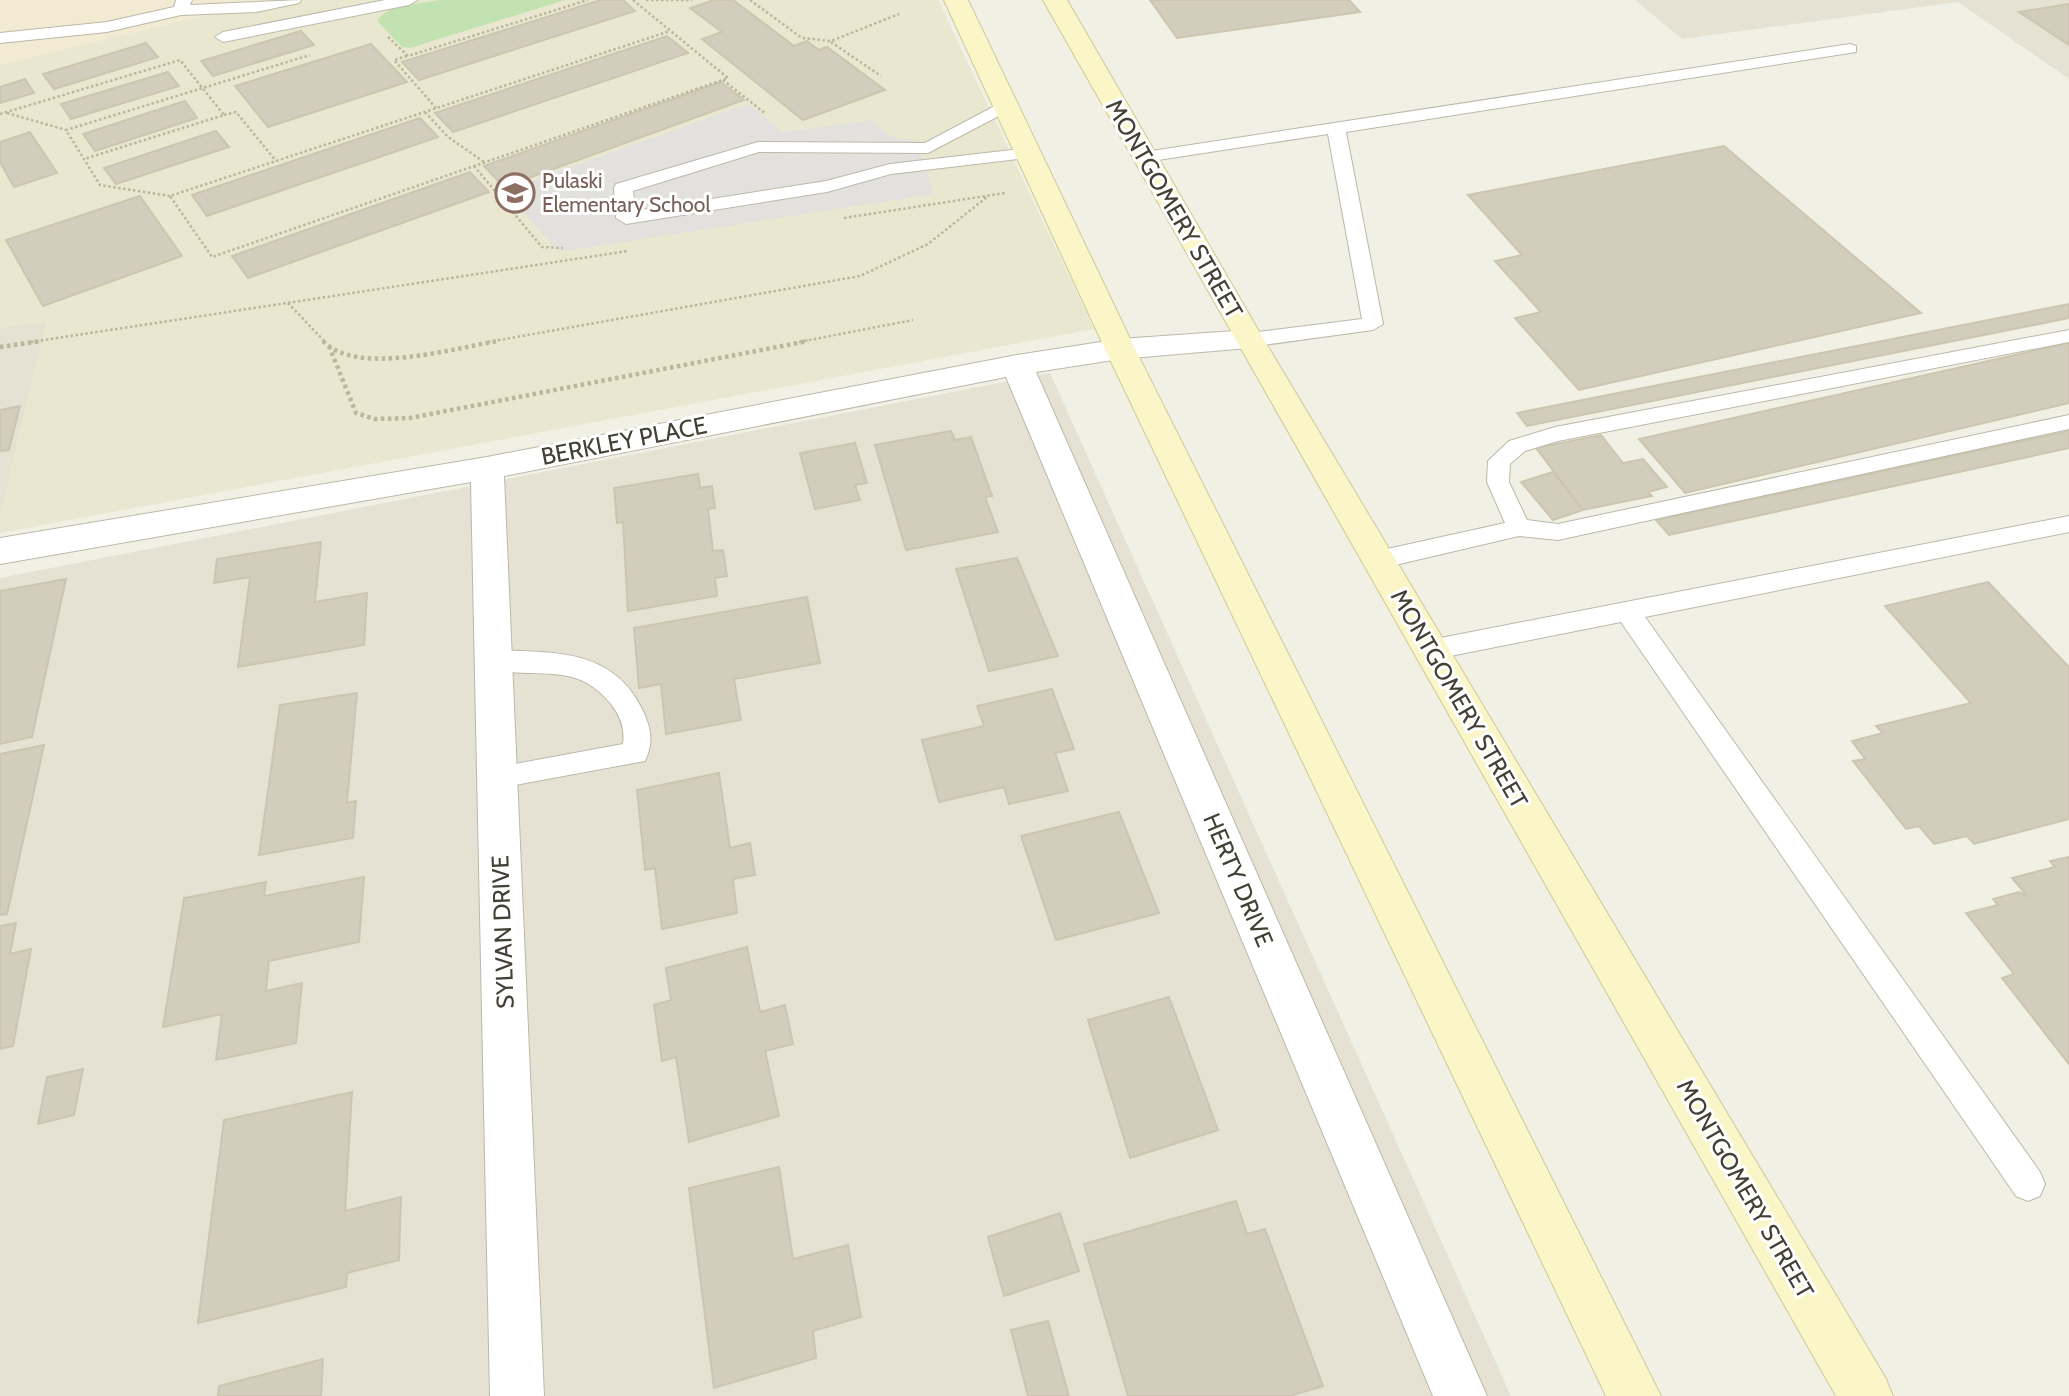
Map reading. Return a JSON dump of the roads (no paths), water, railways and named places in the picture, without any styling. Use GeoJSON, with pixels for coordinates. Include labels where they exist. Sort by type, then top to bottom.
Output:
{"type":"FeatureCollection","features":[{"type":"Feature","properties":{"kind":"main road"},"geometry":{"type":"LineString","coordinates":[[957,0],[1119,349],[1634,1396]]}},
{"type":"Feature","properties":{"kind":"main road","name":"MONTGOMERY STREET"},"geometry":{"type":"LineString","coordinates":[[1055,0],[1249,340],[1866,1396]]}},
{"type":"Feature","properties":{"kind":"street","name":"BERKLEY PLACE"},"geometry":{"type":"LineString","coordinates":[[0,551],[487,468],[1017,365],[1119,349],[1249,340]]}},
{"type":"Feature","properties":{"kind":"street","name":"HERTY DRIVE"},"geometry":{"type":"LineString","coordinates":[[1017,365],[1460,1396]]}},
{"type":"Feature","properties":{"kind":"street","name":"SYLVAN DRIVE"},"geometry":{"type":"LineString","coordinates":[[487,468],[517,1396]]}},
{"type":"Feature","properties":{"kind":"lane"},"geometry":{"type":"LineString","coordinates":[[0,38],[107,27],[183,5],[256,7],[293,0]]}},
{"type":"Feature","properties":{"kind":"lane"},"geometry":{"type":"LineString","coordinates":[[223,37],[409,0]]}},
{"type":"Feature","properties":{"kind":"lane"},"geometry":{"type":"LineString","coordinates":[[1145,157],[1850,49]]}},
{"type":"Feature","properties":{"kind":"lane"},"geometry":{"type":"LineString","coordinates":[[1006,105],[930,156],[890,169],[827,186],[626,218],[623,188],[758,147],[930,156],[1028,153]]}},
{"type":"Feature","properties":{"kind":"lane"},"geometry":{"type":"LineString","coordinates":[[1249,340],[1373,324],[1336,128]]}},
{"type":"Feature","properties":{"kind":"lane"},"geometry":{"type":"LineString","coordinates":[[1519,528],[1498,482],[1499,461],[1517,446],[1555,434],[2069,335]]}},
{"type":"Feature","properties":{"kind":"lane"},"geometry":{"type":"LineString","coordinates":[[1378,560],[1519,528],[1558,532],[2069,422]]}},
{"type":"Feature","properties":{"kind":"lane"},"geometry":{"type":"LineString","coordinates":[[1430,650],[2069,524]]}},
{"type":"Feature","properties":{"kind":"lane"},"geometry":{"type":"LineString","coordinates":[[1628,612],[2028,1184]]}},
{"type":"Feature","properties":{"kind":"lane"},"geometry":{"type":"LineString","coordinates":[[495,660],[569,664],[608,681],[625,702],[638,729],[635,753],[498,777]]}},
{"type":"Feature","properties":{"kind":"place","name":"Pulaski Elementary School"},"geometry":{"type":"Point","coordinates":[515,193]}}]}
